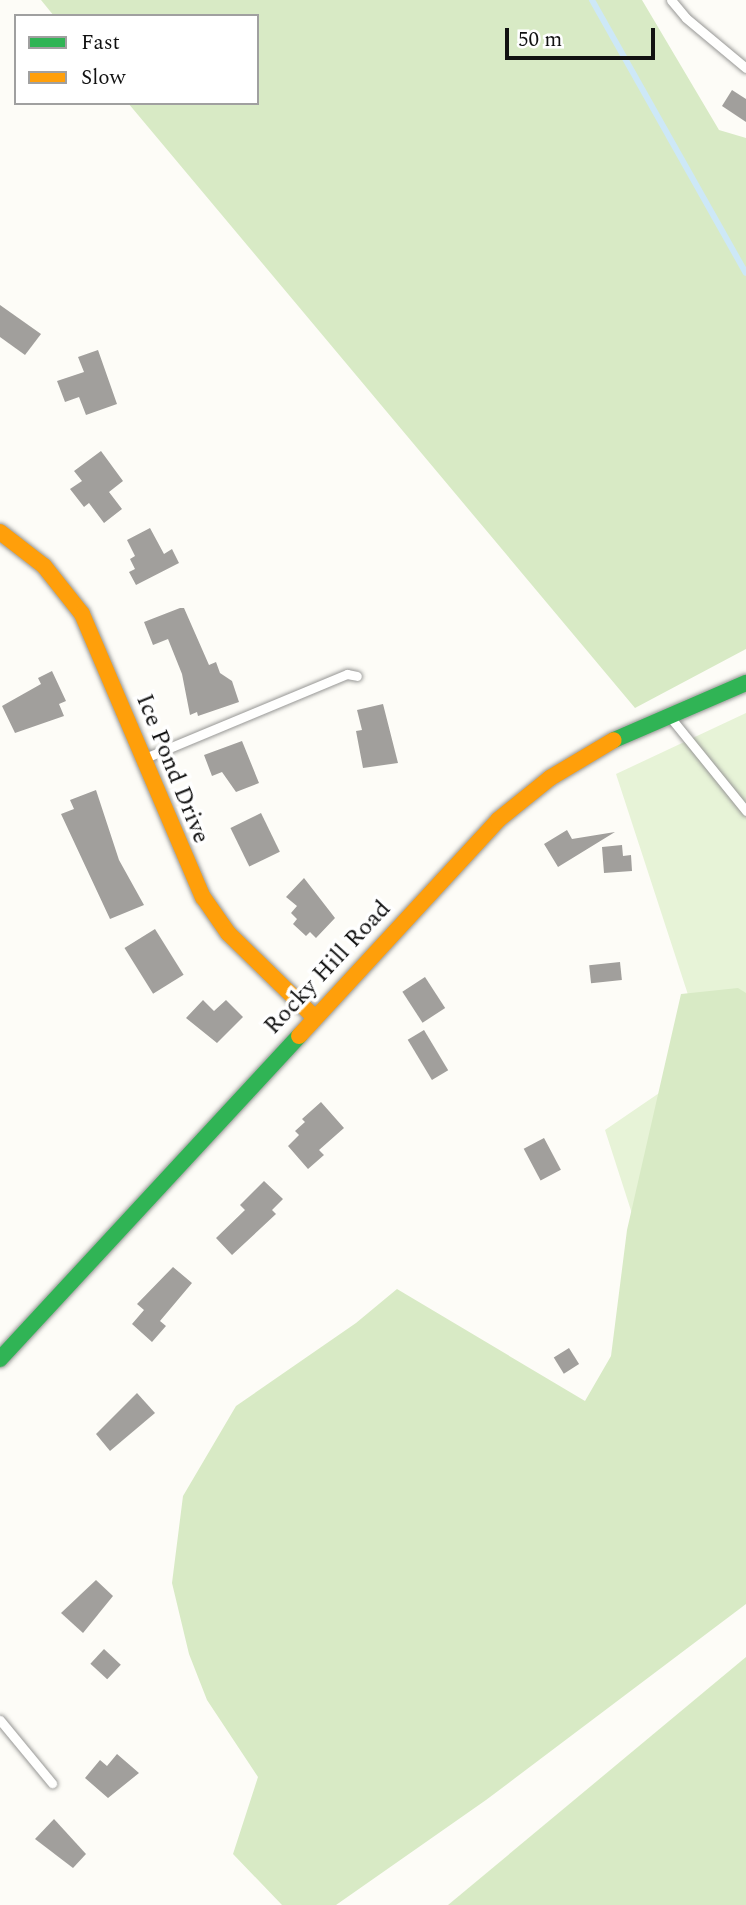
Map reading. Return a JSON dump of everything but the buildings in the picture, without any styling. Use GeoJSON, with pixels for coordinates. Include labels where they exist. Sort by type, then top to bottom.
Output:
{"type":"FeatureCollection","features":[{"type":"Feature","properties":{"kind":"main road","name":"Ice Pond Drive"},"geometry":{"type":"LineString","coordinates":[[0,532],[29,552],[70,595],[92,634],[203,897],[228,933],[314,1017]]}},
{"type":"Feature","properties":{"kind":"main road","name":"Rocky Hill Road"},"geometry":{"type":"LineString","coordinates":[[0,1359],[473,844],[524,797],[605,744],[668,714],[746,683]]}},
{"type":"Feature","properties":{"kind":"lane"},"geometry":{"type":"LineString","coordinates":[[671,0],[686,18],[746,68]]}},
{"type":"Feature","properties":{"kind":"lane"},"geometry":{"type":"LineString","coordinates":[[143,758],[347,674],[357,676]]}},
{"type":"Feature","properties":{"kind":"lane"},"geometry":{"type":"LineString","coordinates":[[668,714],[746,811]]}},
{"type":"Feature","properties":{"kind":"lane"},"geometry":{"type":"LineString","coordinates":[[0,1720],[52,1783]]}},
{"type":"Feature","properties":{"kind":"green space"},"geometry":{"type":"Polygon","coordinates":[[[41,0],[642,0],[719,130],[746,138],[746,649],[635,708],[130,105],[259,105],[259,14],[52,14],[41,0]]]}},
{"type":"Feature","properties":{"kind":"green space"},"geometry":{"type":"Polygon","coordinates":[[[746,713],[746,1567],[605,1130],[709,1059],[616,774],[746,713]]]}},
{"type":"Feature","properties":{"kind":"green space"},"geometry":{"type":"Polygon","coordinates":[[[738,988],[746,993],[746,1604],[486,1800],[336,1905],[282,1905],[233,1854],[258,1777],[207,1700],[189,1654],[172,1583],[183,1496],[236,1406],[356,1323],[397,1289],[585,1401],[611,1356],[627,1230],[681,994],[738,988]]]}},
{"type":"Feature","properties":{"kind":"green space"},"geometry":{"type":"Polygon","coordinates":[[[746,1657],[746,1905],[448,1905],[746,1657]]]}},
{"type":"Feature","properties":{"kind":"waterway"},"geometry":{"type":"LineString","coordinates":[[592,0],[746,273]]}},
{"type":"Feature","properties":{"kind":"traffic: fast"},"geometry":{"type":"LineString","coordinates":[[614,740],[746,683]]}},
{"type":"Feature","properties":{"kind":"traffic: fast"},"geometry":{"type":"LineString","coordinates":[[0,1359],[299,1036]]}},
{"type":"Feature","properties":{"kind":"traffic: slow"},"geometry":{"type":"LineString","coordinates":[[0,532],[44,566],[82,614],[203,897],[228,933],[314,1017]]}},
{"type":"Feature","properties":{"kind":"traffic: slow"},"geometry":{"type":"LineString","coordinates":[[299,1036],[498,820],[550,778],[614,740]]}}]}
